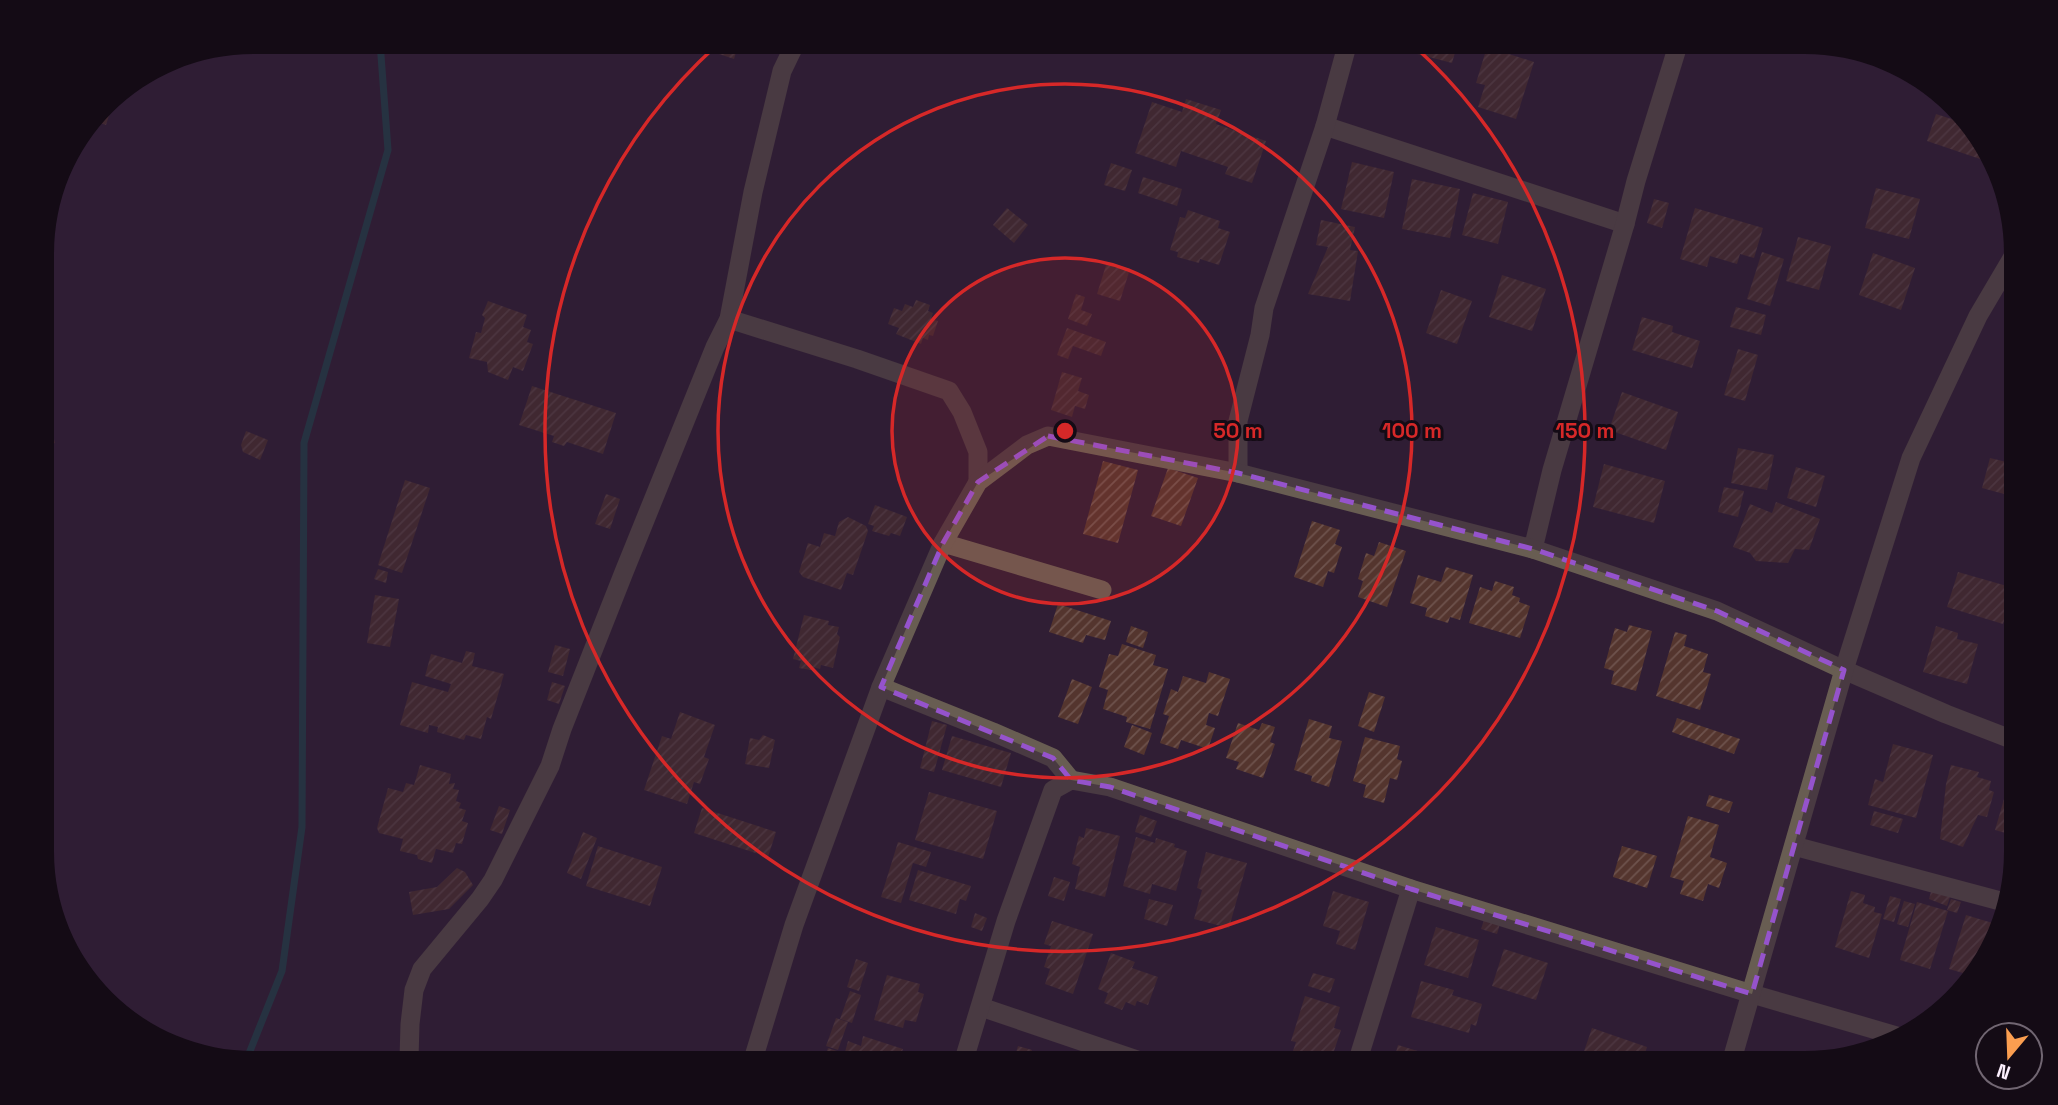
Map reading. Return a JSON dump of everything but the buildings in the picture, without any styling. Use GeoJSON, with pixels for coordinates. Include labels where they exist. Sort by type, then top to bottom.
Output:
{"type":"FeatureCollection","features":[{"type":"Feature","properties":{"kind":"street"},"geometry":{"type":"LineString","coordinates":[[409,1051],[414,990],[422,969],[493,880],[550,765],[624,572],[715,347],[729,319],[753,192],[782,71],[790,54]]}},
{"type":"Feature","properties":{"kind":"street"},"geometry":{"type":"LineString","coordinates":[[1238,473],[1238,421],[1258,344],[1264,308],[1325,126],[1345,54]]}},
{"type":"Feature","properties":{"kind":"street"},"geometry":{"type":"LineString","coordinates":[[1533,549],[1552,470],[1675,54]]}},
{"type":"Feature","properties":{"kind":"street"},"geometry":{"type":"LineString","coordinates":[[1325,126],[1625,225]]}},
{"type":"Feature","properties":{"kind":"street"},"geometry":{"type":"LineString","coordinates":[[1735,1050],[1843,670],[1911,458],[1978,316],[2004,289]]}},
{"type":"Feature","properties":{"kind":"street"},"geometry":{"type":"LineString","coordinates":[[729,319],[949,391],[962,412],[978,452],[978,482]]}},
{"type":"Feature","properties":{"kind":"street"},"geometry":{"type":"LineString","coordinates":[[756,1051],[794,925],[881,687],[943,543],[978,482],[1027,445],[1048,436],[1238,473],[1533,549],[1717,611],[1843,670],[2004,736]]}},
{"type":"Feature","properties":{"kind":"street"},"geometry":{"type":"LineString","coordinates":[[943,543],[1102,590]]}},
{"type":"Feature","properties":{"kind":"street"},"geometry":{"type":"LineString","coordinates":[[881,687],[1053,758],[1071,780]]}},
{"type":"Feature","properties":{"kind":"street"},"geometry":{"type":"LineString","coordinates":[[967,1051],[1006,921],[1053,790],[1071,780],[1110,787],[1411,889],[1886,1033]]}},
{"type":"Feature","properties":{"kind":"street"},"geometry":{"type":"LineString","coordinates":[[1794,846],[1998,900]]}},
{"type":"Feature","properties":{"kind":"street"},"geometry":{"type":"LineString","coordinates":[[1361,1050],[1411,889]]}},
{"type":"Feature","properties":{"kind":"street"},"geometry":{"type":"LineString","coordinates":[[981,1007],[1109,1050]]}},
{"type":"Feature","properties":{"kind":"highlighted area"},"geometry":{"type":"Polygon","coordinates":[[[1048,436],[1238,473],[1533,549],[1717,611],[1844,670],[1752,994],[1411,889],[1110,787],[1071,780],[1053,758],[881,687],[943,543],[978,482],[1048,436]]]}},
{"type":"Feature","properties":{"kind":"waterway"},"geometry":{"type":"LineString","coordinates":[[250,1051],[282,971],[302,827],[304,443],[388,150],[381,54]]}}]}
